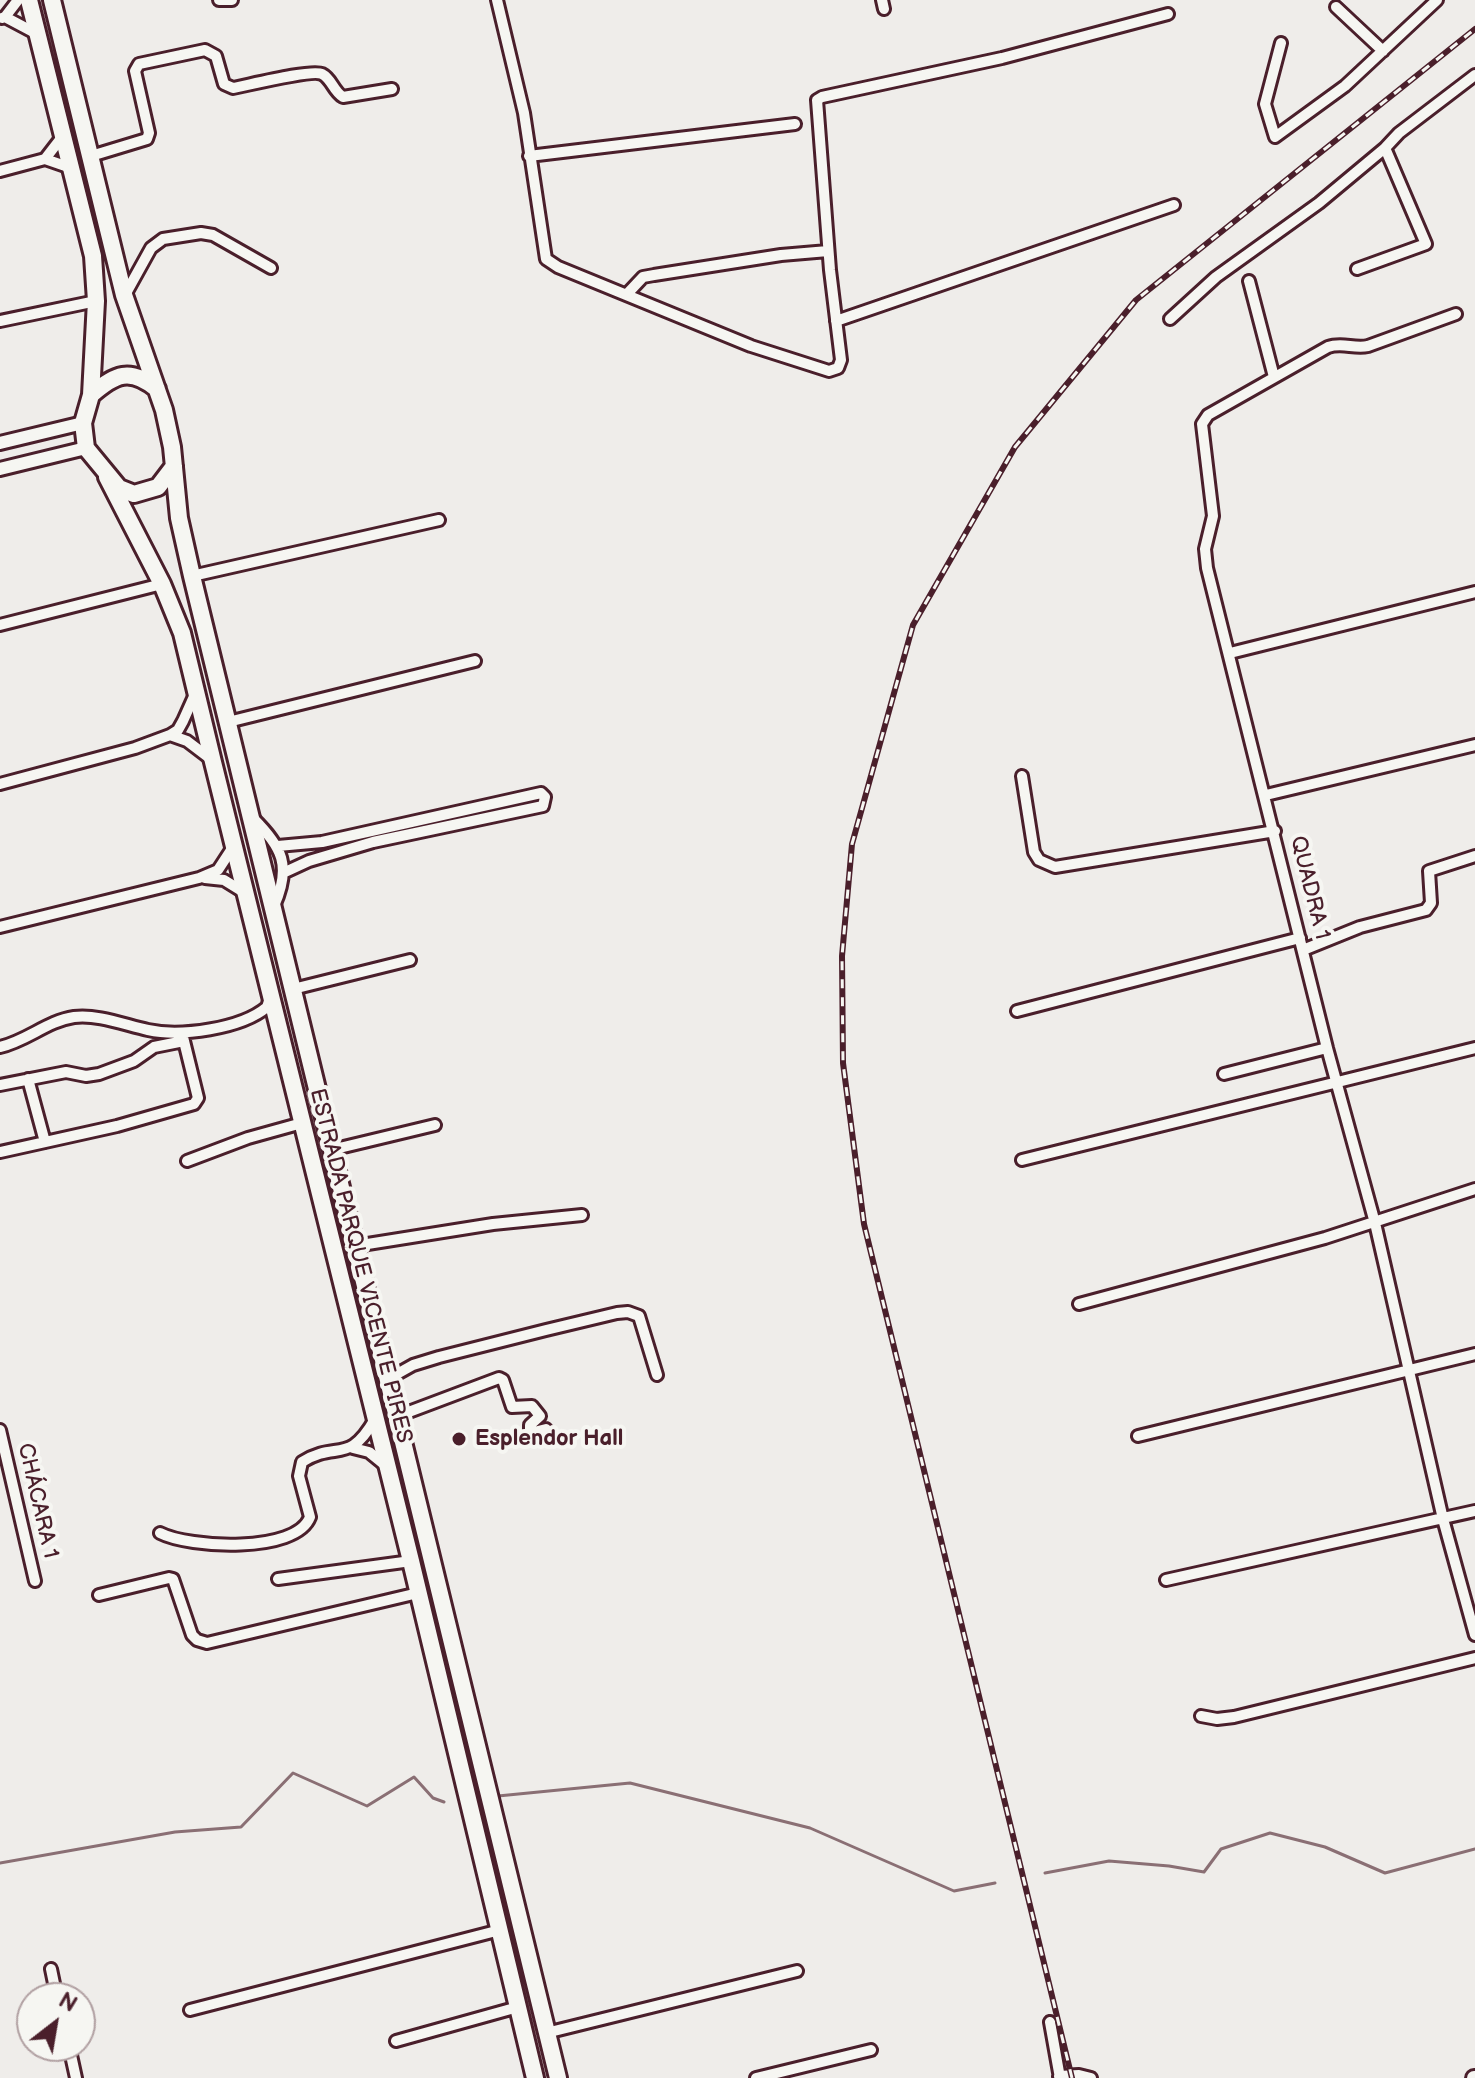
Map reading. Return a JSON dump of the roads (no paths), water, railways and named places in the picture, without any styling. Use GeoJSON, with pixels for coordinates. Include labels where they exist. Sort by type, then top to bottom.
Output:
{"type":"FeatureCollection","features":[{"type":"Feature","properties":{"kind":"main road"},"geometry":{"type":"LineString","coordinates":[[29,0],[93,256],[96,301],[91,395],[83,423],[86,448],[119,488],[134,494],[146,492],[158,487],[174,466],[168,425],[124,295],[52,0]]}},
{"type":"Feature","properties":{"kind":"main road"},"geometry":{"type":"LineString","coordinates":[[91,395],[111,379],[132,375],[144,378],[158,390]]}},
{"type":"Feature","properties":{"kind":"main road","name":"ESTRADA PARQUE VICENTE PIRES"},"geometry":{"type":"LineString","coordinates":[[174,466],[179,518],[192,576],[556,2071]]}},
{"type":"Feature","properties":{"kind":"main road","name":"ESTRADA PARQUE VICENTE PIRES"},"geometry":{"type":"LineString","coordinates":[[107,477],[162,584],[182,633],[535,2078]]}},
{"type":"Feature","properties":{"kind":"main road"},"geometry":{"type":"LineString","coordinates":[[308,1143],[331,1150],[314,1169]]}},
{"type":"Feature","properties":{"kind":"main road"},"geometry":{"type":"LineString","coordinates":[[512,1979],[518,1984],[524,2001],[538,2001]]}},
{"type":"Feature","properties":{"kind":"main road"},"geometry":{"type":"LineString","coordinates":[[525,2034],[538,2034],[556,2071]]}},
{"type":"Feature","properties":{"kind":"street"},"geometry":{"type":"LineString","coordinates":[[18,0],[3,18],[39,35]]}},
{"type":"Feature","properties":{"kind":"street"},"geometry":{"type":"LineString","coordinates":[[219,0],[232,0]]}},
{"type":"Feature","properties":{"kind":"street"},"geometry":{"type":"LineString","coordinates":[[497,0],[524,113],[546,259],[558,267],[751,346],[829,371],[838,368],[841,360],[817,121],[816,103],[819,99],[1002,58],[1168,14]]}},
{"type":"Feature","properties":{"kind":"street"},"geometry":{"type":"LineString","coordinates":[[1281,43],[1265,104],[1275,137],[1345,86],[1437,0]]}},
{"type":"Feature","properties":{"kind":"street"},"geometry":{"type":"LineString","coordinates":[[1336,7],[1383,51]]}},
{"type":"Feature","properties":{"kind":"street"},"geometry":{"type":"LineString","coordinates":[[91,156],[147,139],[149,133],[135,71],[139,64],[205,50],[216,56],[224,84],[233,88],[316,71],[329,78],[343,97],[392,89]]}},
{"type":"Feature","properties":{"kind":"street"},"geometry":{"type":"LineString","coordinates":[[1170,319],[1216,277],[1319,203],[1399,133],[1475,75]]}},
{"type":"Feature","properties":{"kind":"street"},"geometry":{"type":"LineString","coordinates":[[529,156],[795,124]]}},
{"type":"Feature","properties":{"kind":"street"},"geometry":{"type":"LineString","coordinates":[[45,159],[62,137]]}},
{"type":"Feature","properties":{"kind":"street"},"geometry":{"type":"LineString","coordinates":[[1357,269],[1426,244],[1385,148]]}},
{"type":"Feature","properties":{"kind":"street"},"geometry":{"type":"LineString","coordinates":[[0,171],[45,159],[71,168]]}},
{"type":"Feature","properties":{"kind":"street"},"geometry":{"type":"LineString","coordinates":[[836,321],[1174,205]]}},
{"type":"Feature","properties":{"kind":"street"},"geometry":{"type":"LineString","coordinates":[[124,295],[151,248],[163,239],[201,233],[213,235],[271,268]]}},
{"type":"Feature","properties":{"kind":"street"},"geometry":{"type":"LineString","coordinates":[[627,294],[643,277],[781,255],[828,251]]}},
{"type":"Feature","properties":{"kind":"street"},"geometry":{"type":"LineString","coordinates":[[1249,281],[1274,377]]}},
{"type":"Feature","properties":{"kind":"street"},"geometry":{"type":"LineString","coordinates":[[0,321],[96,301]]}},
{"type":"Feature","properties":{"kind":"street","name":"QUADRA 1"},"geometry":{"type":"LineString","coordinates":[[1456,314],[1361,347],[1335,344],[1208,415],[1202,424],[1213,516],[1205,557],[1327,1048],[1375,1223],[1443,1519],[1475,1635]]}},
{"type":"Feature","properties":{"kind":"street"},"geometry":{"type":"LineString","coordinates":[[0,443],[83,423]]}},
{"type":"Feature","properties":{"kind":"street"},"geometry":{"type":"LineString","coordinates":[[0,469],[86,448]]}},
{"type":"Feature","properties":{"kind":"street"},"geometry":{"type":"LineString","coordinates":[[192,576],[439,520]]}},
{"type":"Feature","properties":{"kind":"street"},"geometry":{"type":"LineString","coordinates":[[0,625],[162,584]]}},
{"type":"Feature","properties":{"kind":"street"},"geometry":{"type":"LineString","coordinates":[[1230,653],[1475,592]]}},
{"type":"Feature","properties":{"kind":"street"},"geometry":{"type":"LineString","coordinates":[[228,722],[475,661]]}},
{"type":"Feature","properties":{"kind":"street"},"geometry":{"type":"LineString","coordinates":[[0,784],[135,748],[170,735],[178,730],[197,690]]}},
{"type":"Feature","properties":{"kind":"street"},"geometry":{"type":"LineString","coordinates":[[170,735],[187,741],[213,762]]}},
{"type":"Feature","properties":{"kind":"street"},"geometry":{"type":"LineString","coordinates":[[1266,795],[1475,745]]}},
{"type":"Feature","properties":{"kind":"street"},"geometry":{"type":"LineString","coordinates":[[1022,776],[1034,852],[1039,860],[1055,867],[1275,831]]}},
{"type":"Feature","properties":{"kind":"street"},"geometry":{"type":"LineString","coordinates":[[278,846],[372,837],[541,793],[545,797],[543,806],[443,820]]}},
{"type":"Feature","properties":{"kind":"street"},"geometry":{"type":"LineString","coordinates":[[249,814],[278,846],[283,873],[273,908]]}},
{"type":"Feature","properties":{"kind":"street"},"geometry":{"type":"LineString","coordinates":[[283,873],[372,837]]}},
{"type":"Feature","properties":{"kind":"street"},"geometry":{"type":"LineString","coordinates":[[322,842],[326,856]]}},
{"type":"Feature","properties":{"kind":"street"},"geometry":{"type":"LineString","coordinates":[[0,927],[199,878],[218,870],[234,845]]}},
{"type":"Feature","properties":{"kind":"street"},"geometry":{"type":"LineString","coordinates":[[1303,950],[1360,927],[1423,912],[1431,903],[1429,871],[1475,856]]}},
{"type":"Feature","properties":{"kind":"street"},"geometry":{"type":"LineString","coordinates":[[199,878],[224,880],[245,894]]}},
{"type":"Feature","properties":{"kind":"street"},"geometry":{"type":"LineString","coordinates":[[1017,1011],[1300,938]]}},
{"type":"Feature","properties":{"kind":"street"},"geometry":{"type":"LineString","coordinates":[[293,989],[410,960]]}},
{"type":"Feature","properties":{"kind":"street"},"geometry":{"type":"LineString","coordinates":[[0,1085],[66,1072],[86,1076],[99,1074],[134,1061],[154,1047],[251,1017],[267,1007],[270,997]]}},
{"type":"Feature","properties":{"kind":"street"},"geometry":{"type":"LineString","coordinates":[[0,1047],[17,1043],[48,1025],[75,1017],[122,1023],[183,1037]]}},
{"type":"Feature","properties":{"kind":"street"},"geometry":{"type":"LineString","coordinates":[[251,1017],[266,1019],[280,1028]]}},
{"type":"Feature","properties":{"kind":"street"},"geometry":{"type":"LineString","coordinates":[[0,1152],[117,1126],[194,1104],[198,1098],[183,1037]]}},
{"type":"Feature","properties":{"kind":"street"},"geometry":{"type":"LineString","coordinates":[[1224,1074],[1327,1048]]}},
{"type":"Feature","properties":{"kind":"street"},"geometry":{"type":"LineString","coordinates":[[1022,1160],[1475,1048]]}},
{"type":"Feature","properties":{"kind":"street"},"geometry":{"type":"LineString","coordinates":[[28,1079],[45,1142]]}},
{"type":"Feature","properties":{"kind":"street"},"geometry":{"type":"LineString","coordinates":[[187,1161],[248,1138],[302,1123]]}},
{"type":"Feature","properties":{"kind":"street"},"geometry":{"type":"LineString","coordinates":[[331,1150],[435,1125]]}},
{"type":"Feature","properties":{"kind":"street"},"geometry":{"type":"LineString","coordinates":[[1079,1304],[1325,1238],[1475,1189]]}},
{"type":"Feature","properties":{"kind":"street"},"geometry":{"type":"LineString","coordinates":[[355,1246],[493,1224],[582,1215]]}},
{"type":"Feature","properties":{"kind":"street"},"geometry":{"type":"LineString","coordinates":[[388,1379],[413,1365],[439,1357],[628,1312],[639,1316],[657,1375]]}},
{"type":"Feature","properties":{"kind":"street"},"geometry":{"type":"LineString","coordinates":[[1138,1436],[1475,1354]]}},
{"type":"Feature","properties":{"kind":"street"},"geometry":{"type":"LineString","coordinates":[[398,1416],[499,1378],[503,1380],[513,1408],[532,1406],[540,1416],[530,1425],[530,1433],[546,1429]]}},
{"type":"Feature","properties":{"kind":"street"},"geometry":{"type":"LineString","coordinates":[[353,1448],[367,1435],[375,1419]]}},
{"type":"Feature","properties":{"kind":"street","name":"CHÁCARA 1"},"geometry":{"type":"LineString","coordinates":[[0,1430],[35,1581]]}},
{"type":"Feature","properties":{"kind":"street"},"geometry":{"type":"LineString","coordinates":[[160,1533],[190,1544],[221,1545],[253,1544],[298,1532],[310,1517],[299,1476],[302,1462],[310,1457],[353,1448],[369,1452],[385,1465]]}},
{"type":"Feature","properties":{"kind":"street"},"geometry":{"type":"LineString","coordinates":[[1166,1580],[1475,1511]]}},
{"type":"Feature","properties":{"kind":"street"},"geometry":{"type":"LineString","coordinates":[[278,1579],[411,1561]]}},
{"type":"Feature","properties":{"kind":"street"},"geometry":{"type":"LineString","coordinates":[[99,1595],[172,1578],[176,1582],[192,1635],[207,1643],[418,1593]]}},
{"type":"Feature","properties":{"kind":"street"},"geometry":{"type":"LineString","coordinates":[[1201,1716],[1217,1719],[1234,1717],[1475,1658]]}},
{"type":"Feature","properties":{"kind":"street"},"geometry":{"type":"LineString","coordinates":[[190,2010],[500,1930]]}},
{"type":"Feature","properties":{"kind":"street"},"geometry":{"type":"LineString","coordinates":[[51,1969],[54,1982]]}},
{"type":"Feature","properties":{"kind":"street"},"geometry":{"type":"LineString","coordinates":[[546,2033],[797,1971]]}},
{"type":"Feature","properties":{"kind":"street"},"geometry":{"type":"LineString","coordinates":[[396,2041],[518,2007]]}},
{"type":"Feature","properties":{"kind":"street"},"geometry":{"type":"LineString","coordinates":[[1050,2022],[1059,2077],[1079,2075],[1091,2078]]}},
{"type":"Feature","properties":{"kind":"street"},"geometry":{"type":"LineString","coordinates":[[756,2078],[871,2050]]}},
{"type":"Feature","properties":{"kind":"waterway"},"geometry":{"type":"LineString","coordinates":[[0,1863],[175,1832],[241,1827],[293,1773],[367,1806],[414,1777],[433,1798],[444,1802]]}},
{"type":"Feature","properties":{"kind":"waterway"},"geometry":{"type":"LineString","coordinates":[[498,1796],[630,1783],[810,1828],[954,1891],[995,1883]]}},
{"type":"Feature","properties":{"kind":"waterway"},"geometry":{"type":"LineString","coordinates":[[1045,1873],[1109,1861],[1204,1872],[1221,1849],[1270,1833],[1325,1847],[1385,1873],[1475,1849]]}},
{"type":"Feature","properties":{"kind":"railway"},"geometry":{"type":"LineString","coordinates":[[1072,2078],[864,1224],[843,1063],[842,956],[852,844],[913,625],[1015,447],[1136,300],[1475,29]]}},
{"type":"Feature","properties":{"kind":"place","name":"Esplendor Hall"},"geometry":{"type":"Point","coordinates":[459,1439]}}]}
